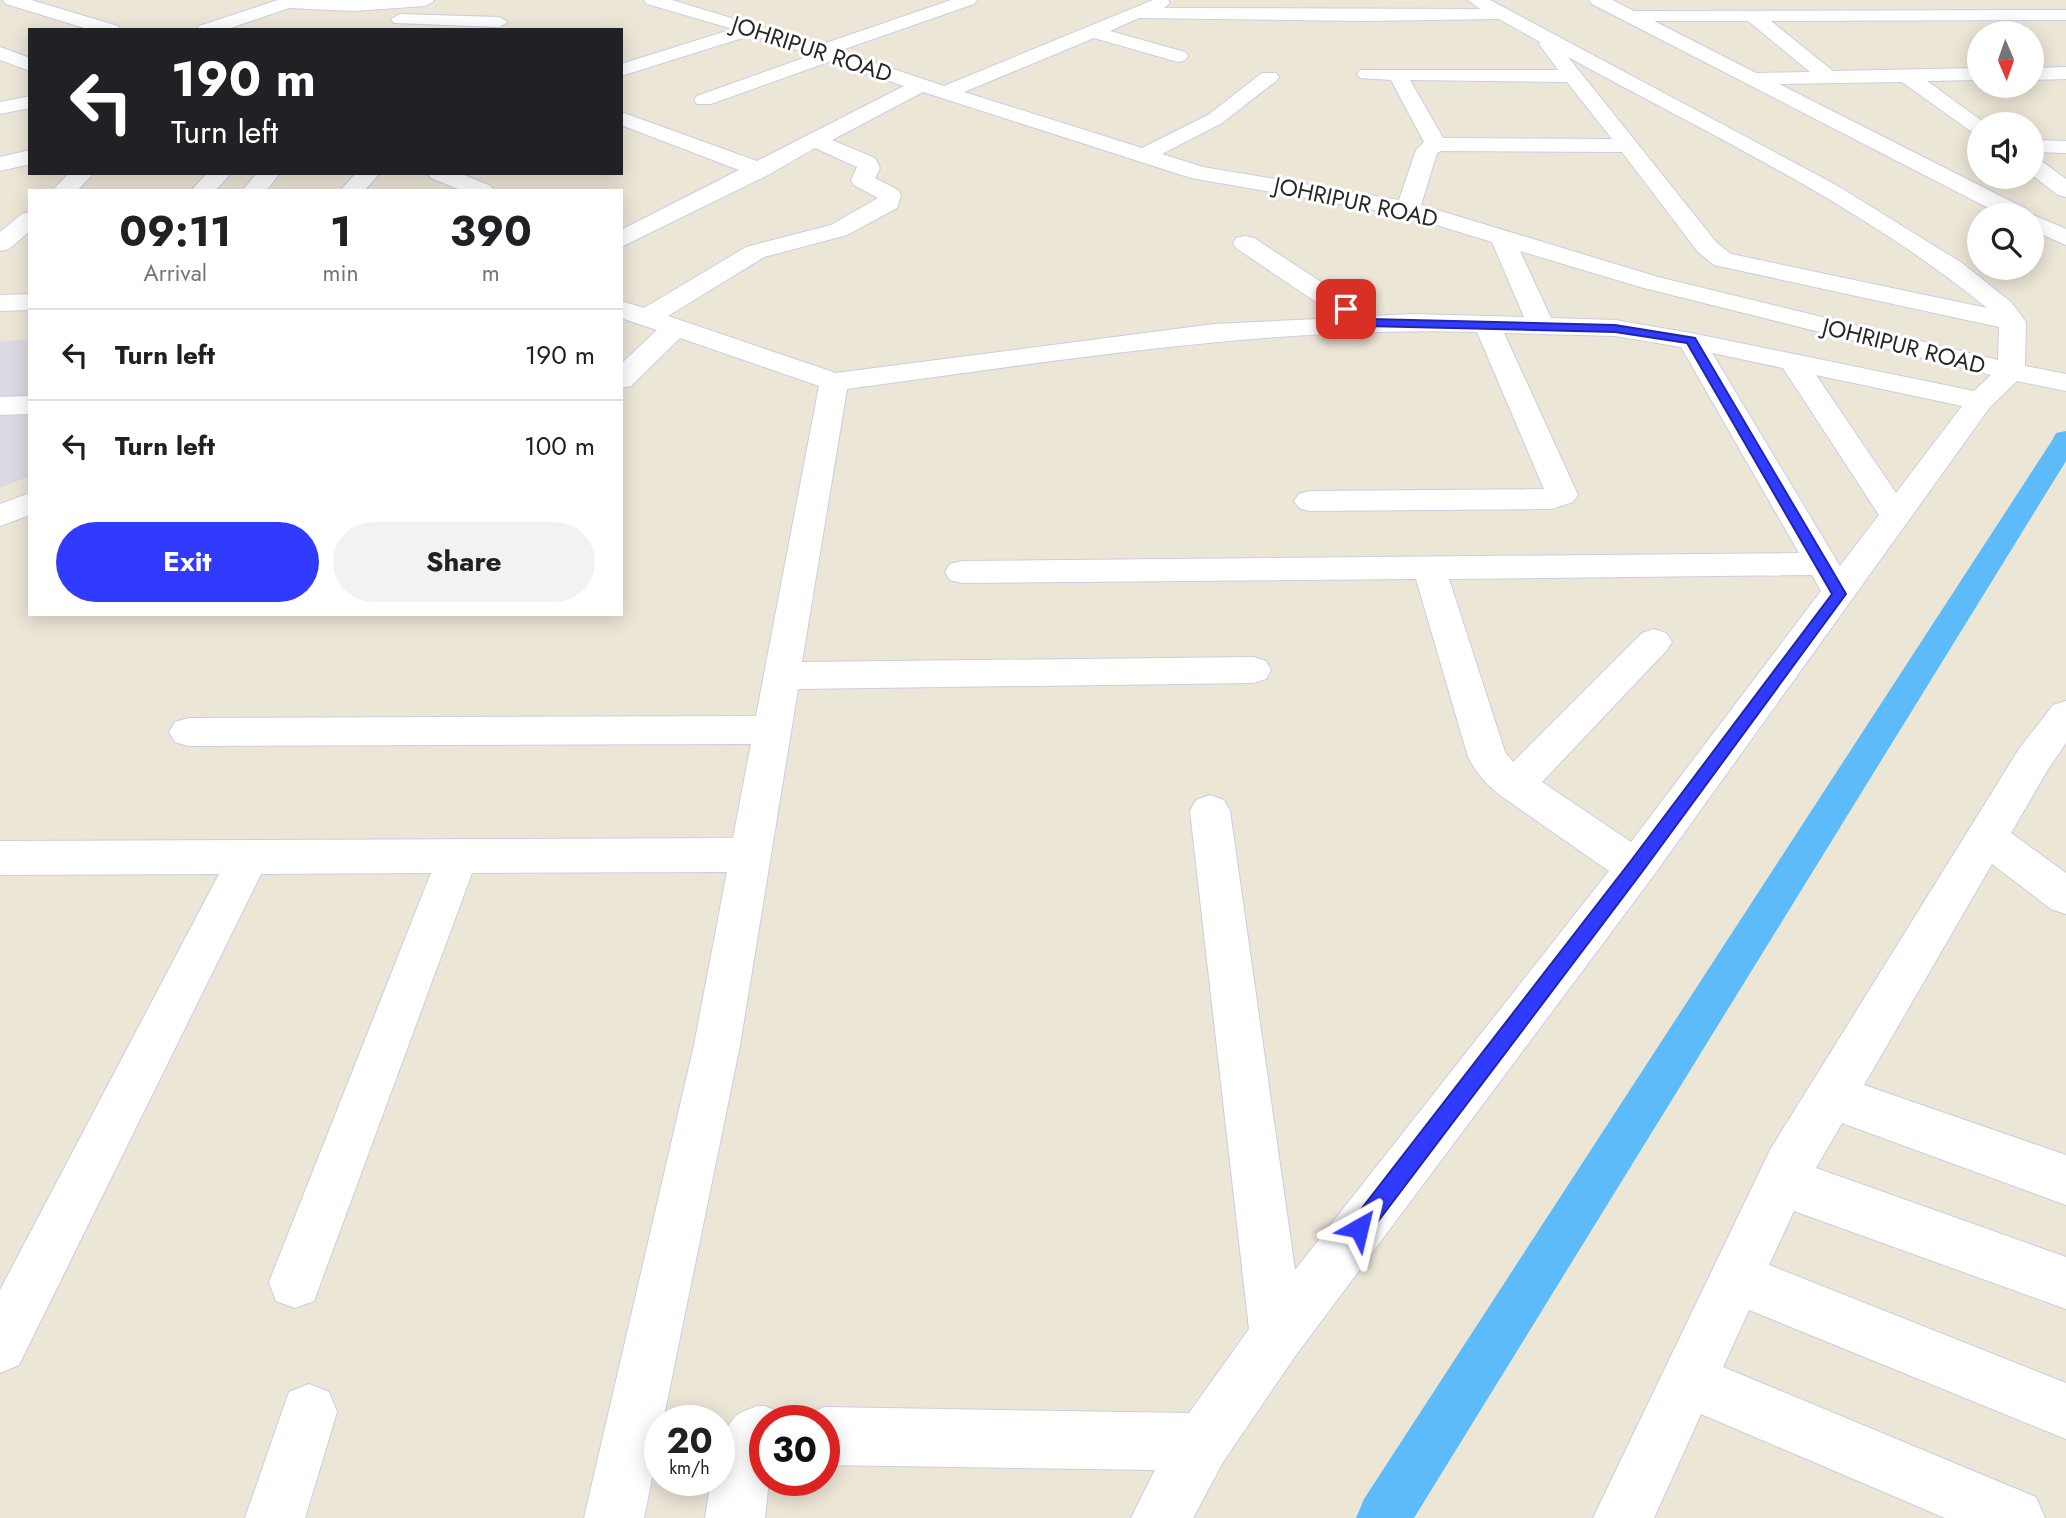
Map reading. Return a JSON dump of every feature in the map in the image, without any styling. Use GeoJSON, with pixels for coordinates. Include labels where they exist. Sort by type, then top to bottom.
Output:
{"type":"FeatureCollection","features":[{"type":"Feature","properties":{"kind":"street"},"geometry":{"type":"LineString","coordinates":[[12,0],[104,28]]}},
{"type":"Feature","properties":{"kind":"street","name":"JOHRIPUR ROAD"},"geometry":{"type":"LineString","coordinates":[[653,0],[752,29],[921,86],[1199,173],[1408,209],[1649,282],[2046,384]]}},
{"type":"Feature","properties":{"kind":"street"},"geometry":{"type":"LineString","coordinates":[[703,14],[723,0]]}},
{"type":"Feature","properties":{"kind":"street"},"geometry":{"type":"LineString","coordinates":[[704,100],[968,0]]}},
{"type":"Feature","properties":{"kind":"street"},"geometry":{"type":"LineString","coordinates":[[944,93],[1169,0]]}},
{"type":"Feature","properties":{"kind":"street"},"geometry":{"type":"LineString","coordinates":[[1332,0],[1365,16]]}},
{"type":"Feature","properties":{"kind":"street"},"geometry":{"type":"LineString","coordinates":[[1378,0],[1402,15]]}},
{"type":"Feature","properties":{"kind":"street"},"geometry":{"type":"LineString","coordinates":[[1430,0],[1453,15]]}},
{"type":"Feature","properties":{"kind":"street"},"geometry":{"type":"LineString","coordinates":[[634,313],[834,382],[1214,332],[1366,323],[1486,323],[1615,328],[1691,341],[1980,401],[2046,384],[2014,322],[2002,307],[1953,268],[1888,225],[1477,0]]}},
{"type":"Feature","properties":{"kind":"street"},"geometry":{"type":"LineString","coordinates":[[1598,0],[1636,11],[1712,16],[2066,16]]}},
{"type":"Feature","properties":{"kind":"street"},"geometry":{"type":"LineString","coordinates":[[1696,0],[1712,16]]}},
{"type":"Feature","properties":{"kind":"street"},"geometry":{"type":"LineString","coordinates":[[1786,0],[1804,16]]}},
{"type":"Feature","properties":{"kind":"street"},"geometry":{"type":"LineString","coordinates":[[1922,0],[1945,16]]}},
{"type":"Feature","properties":{"kind":"street"},"geometry":{"type":"LineString","coordinates":[[212,28],[293,1],[354,6],[426,1]]}},
{"type":"Feature","properties":{"kind":"street"},"geometry":{"type":"LineString","coordinates":[[378,28],[400,19],[426,1]]}},
{"type":"Feature","properties":{"kind":"street"},"geometry":{"type":"LineString","coordinates":[[0,18],[38,8]]}},
{"type":"Feature","properties":{"kind":"street"},"geometry":{"type":"LineString","coordinates":[[1636,11],[1752,79],[1996,203]]}},
{"type":"Feature","properties":{"kind":"street"},"geometry":{"type":"LineString","coordinates":[[1137,13],[1365,16],[1503,14]]}},
{"type":"Feature","properties":{"kind":"street"},"geometry":{"type":"LineString","coordinates":[[1752,16],[1828,77]]}},
{"type":"Feature","properties":{"kind":"street"},"geometry":{"type":"LineString","coordinates":[[400,19],[435,25],[499,20]]}},
{"type":"Feature","properties":{"kind":"street"},"geometry":{"type":"LineString","coordinates":[[623,69],[752,29]]}},
{"type":"Feature","properties":{"kind":"street"},"geometry":{"type":"LineString","coordinates":[[1091,31],[1178,57]]}},
{"type":"Feature","properties":{"kind":"street"},"geometry":{"type":"LineString","coordinates":[[1540,34],[1707,247],[1723,260],[2014,322]]}},
{"type":"Feature","properties":{"kind":"street"},"geometry":{"type":"LineString","coordinates":[[0,53],[28,64]]}},
{"type":"Feature","properties":{"kind":"street"},"geometry":{"type":"LineString","coordinates":[[2044,74],[2066,73]]}},
{"type":"Feature","properties":{"kind":"street"},"geometry":{"type":"LineString","coordinates":[[1367,74],[1572,76]]}},
{"type":"Feature","properties":{"kind":"street"},"geometry":{"type":"LineString","coordinates":[[1397,74],[1436,144]]}},
{"type":"Feature","properties":{"kind":"street"},"geometry":{"type":"LineString","coordinates":[[1904,74],[1967,119]]}},
{"type":"Feature","properties":{"kind":"street"},"geometry":{"type":"LineString","coordinates":[[1752,79],[1967,74]]}},
{"type":"Feature","properties":{"kind":"street"},"geometry":{"type":"LineString","coordinates":[[1144,155],[1215,120],[1269,78]]}},
{"type":"Feature","properties":{"kind":"street"},"geometry":{"type":"LineString","coordinates":[[623,239],[921,86]]}},
{"type":"Feature","properties":{"kind":"street"},"geometry":{"type":"LineString","coordinates":[[0,97],[17,104]]}},
{"type":"Feature","properties":{"kind":"street"},"geometry":{"type":"LineString","coordinates":[[623,119],[761,170]]}},
{"type":"Feature","properties":{"kind":"street"},"geometry":{"type":"LineString","coordinates":[[634,313],[755,252],[839,230],[888,203],[890,195],[862,180],[869,167],[867,163],[817,141]]}},
{"type":"Feature","properties":{"kind":"street"},"geometry":{"type":"LineString","coordinates":[[1408,209],[1427,150],[1436,144],[1627,146]]}},
{"type":"Feature","properties":{"kind":"street"},"geometry":{"type":"LineString","coordinates":[[2044,146],[2066,147]]}},
{"type":"Feature","properties":{"kind":"street"},"geometry":{"type":"LineString","coordinates":[[1,161],[28,158]]}},
{"type":"Feature","properties":{"kind":"street"},"geometry":{"type":"LineString","coordinates":[[2044,174],[2066,190]]}},
{"type":"Feature","properties":{"kind":"street"},"geometry":{"type":"LineString","coordinates":[[65,189],[81,175]]}},
{"type":"Feature","properties":{"kind":"street"},"geometry":{"type":"LineString","coordinates":[[204,189],[218,175]]}},
{"type":"Feature","properties":{"kind":"street"},"geometry":{"type":"LineString","coordinates":[[255,189],[267,175]]}},
{"type":"Feature","properties":{"kind":"street"},"geometry":{"type":"LineString","coordinates":[[353,189],[367,175]]}},
{"type":"Feature","properties":{"kind":"street"},"geometry":{"type":"LineString","coordinates":[[444,175],[478,189]]}},
{"type":"Feature","properties":{"kind":"street"},"geometry":{"type":"LineString","coordinates":[[0,244],[28,221]]}},
{"type":"Feature","properties":{"kind":"street"},"geometry":{"type":"LineString","coordinates":[[2044,227],[2066,238]]}},
{"type":"Feature","properties":{"kind":"street"},"geometry":{"type":"LineString","coordinates":[[1503,237],[1541,326]]}},
{"type":"Feature","properties":{"kind":"street"},"geometry":{"type":"LineString","coordinates":[[1245,243],[1366,323]]}},
{"type":"Feature","properties":{"kind":"street"},"geometry":{"type":"LineString","coordinates":[[0,303],[28,302]]}},
{"type":"Feature","properties":{"kind":"street"},"geometry":{"type":"LineString","coordinates":[[1310,501],[1552,499],[1562,495],[1486,323]]}},
{"type":"Feature","properties":{"kind":"street"},"geometry":{"type":"LineString","coordinates":[[623,378],[676,328]]}},
{"type":"Feature","properties":{"kind":"street"},"geometry":{"type":"LineString","coordinates":[[1691,341],[1830,579]]}},
{"type":"Feature","properties":{"kind":"street"},"geometry":{"type":"LineString","coordinates":[[1793,362],[1896,517]]}},
{"type":"Feature","properties":{"kind":"street"},"geometry":{"type":"LineString","coordinates":[[614,1518],[717,1045],[834,382]]}},
{"type":"Feature","properties":{"kind":"street"},"geometry":{"type":"LineString","coordinates":[[1161,1518],[1203,1442],[1277,1336],[1636,867],[1830,579],[1896,517],[1980,401]]}},
{"type":"Feature","properties":{"kind":"street"},"geometry":{"type":"LineString","coordinates":[[0,406],[28,405]]}},
{"type":"Feature","properties":{"kind":"street"},"geometry":{"type":"LineString","coordinates":[[0,516],[28,504]]}},
{"type":"Feature","properties":{"kind":"street"},"geometry":{"type":"LineString","coordinates":[[962,572],[1429,568],[1830,579]]}},
{"type":"Feature","properties":{"kind":"street"},"geometry":{"type":"LineString","coordinates":[[1429,568],[1487,757],[1498,772],[1515,785],[1636,867]]}},
{"type":"Feature","properties":{"kind":"street"},"geometry":{"type":"LineString","coordinates":[[1515,785],[1654,642]]}},
{"type":"Feature","properties":{"kind":"street"},"geometry":{"type":"LineString","coordinates":[[781,676],[1253,670]]}},
{"type":"Feature","properties":{"kind":"street"},"geometry":{"type":"LineString","coordinates":[[1623,1518],[1781,1181],[2033,760],[2066,715]]}},
{"type":"Feature","properties":{"kind":"street"},"geometry":{"type":"LineString","coordinates":[[188,732],[771,730]]}},
{"type":"Feature","properties":{"kind":"street"},"geometry":{"type":"LineString","coordinates":[[1210,811],[1277,1336]]}},
{"type":"Feature","properties":{"kind":"street"},"geometry":{"type":"LineString","coordinates":[[1987,838],[2066,896]]}},
{"type":"Feature","properties":{"kind":"street"},"geometry":{"type":"LineString","coordinates":[[0,858],[750,855]]}},
{"type":"Feature","properties":{"kind":"street"},"geometry":{"type":"LineString","coordinates":[[295,1283],[458,856]]}},
{"type":"Feature","properties":{"kind":"street"},"geometry":{"type":"LineString","coordinates":[[0,1346],[249,857]]}},
{"type":"Feature","properties":{"kind":"street"},"geometry":{"type":"LineString","coordinates":[[1831,1096],[2066,1180]]}},
{"type":"Feature","properties":{"kind":"street"},"geometry":{"type":"LineString","coordinates":[[1781,1181],[2066,1283]]}},
{"type":"Feature","properties":{"kind":"street"},"geometry":{"type":"LineString","coordinates":[[1736,1278],[2066,1411]]}},
{"type":"Feature","properties":{"kind":"street"},"geometry":{"type":"LineString","coordinates":[[1687,1380],[2015,1518]]}},
{"type":"Feature","properties":{"kind":"street"},"geometry":{"type":"LineString","coordinates":[[275,1518],[309,1412]]}},
{"type":"Feature","properties":{"kind":"street"},"geometry":{"type":"LineString","coordinates":[[840,1436],[1203,1442]]}},
{"type":"Feature","properties":{"kind":"street"},"geometry":{"type":"LineString","coordinates":[[735,1518],[743,1460],[749,1449]]}},
{"type":"Feature","properties":{"kind":"shaded area"},"geometry":{"type":"Polygon","coordinates":[[[28,339],[28,477],[0,488],[0,342],[28,339]]]}},
{"type":"Feature","properties":{"kind":"waterway"},"geometry":{"type":"LineString","coordinates":[[1383,1518],[2066,439]]}},
{"type":"Feature","properties":{"kind":"route"},"geometry":{"type":"LineString","coordinates":[[1346,309],[1366,323],[1486,323],[1615,328],[1691,341],[1839,594],[1636,867],[1359,1228]]}}]}
